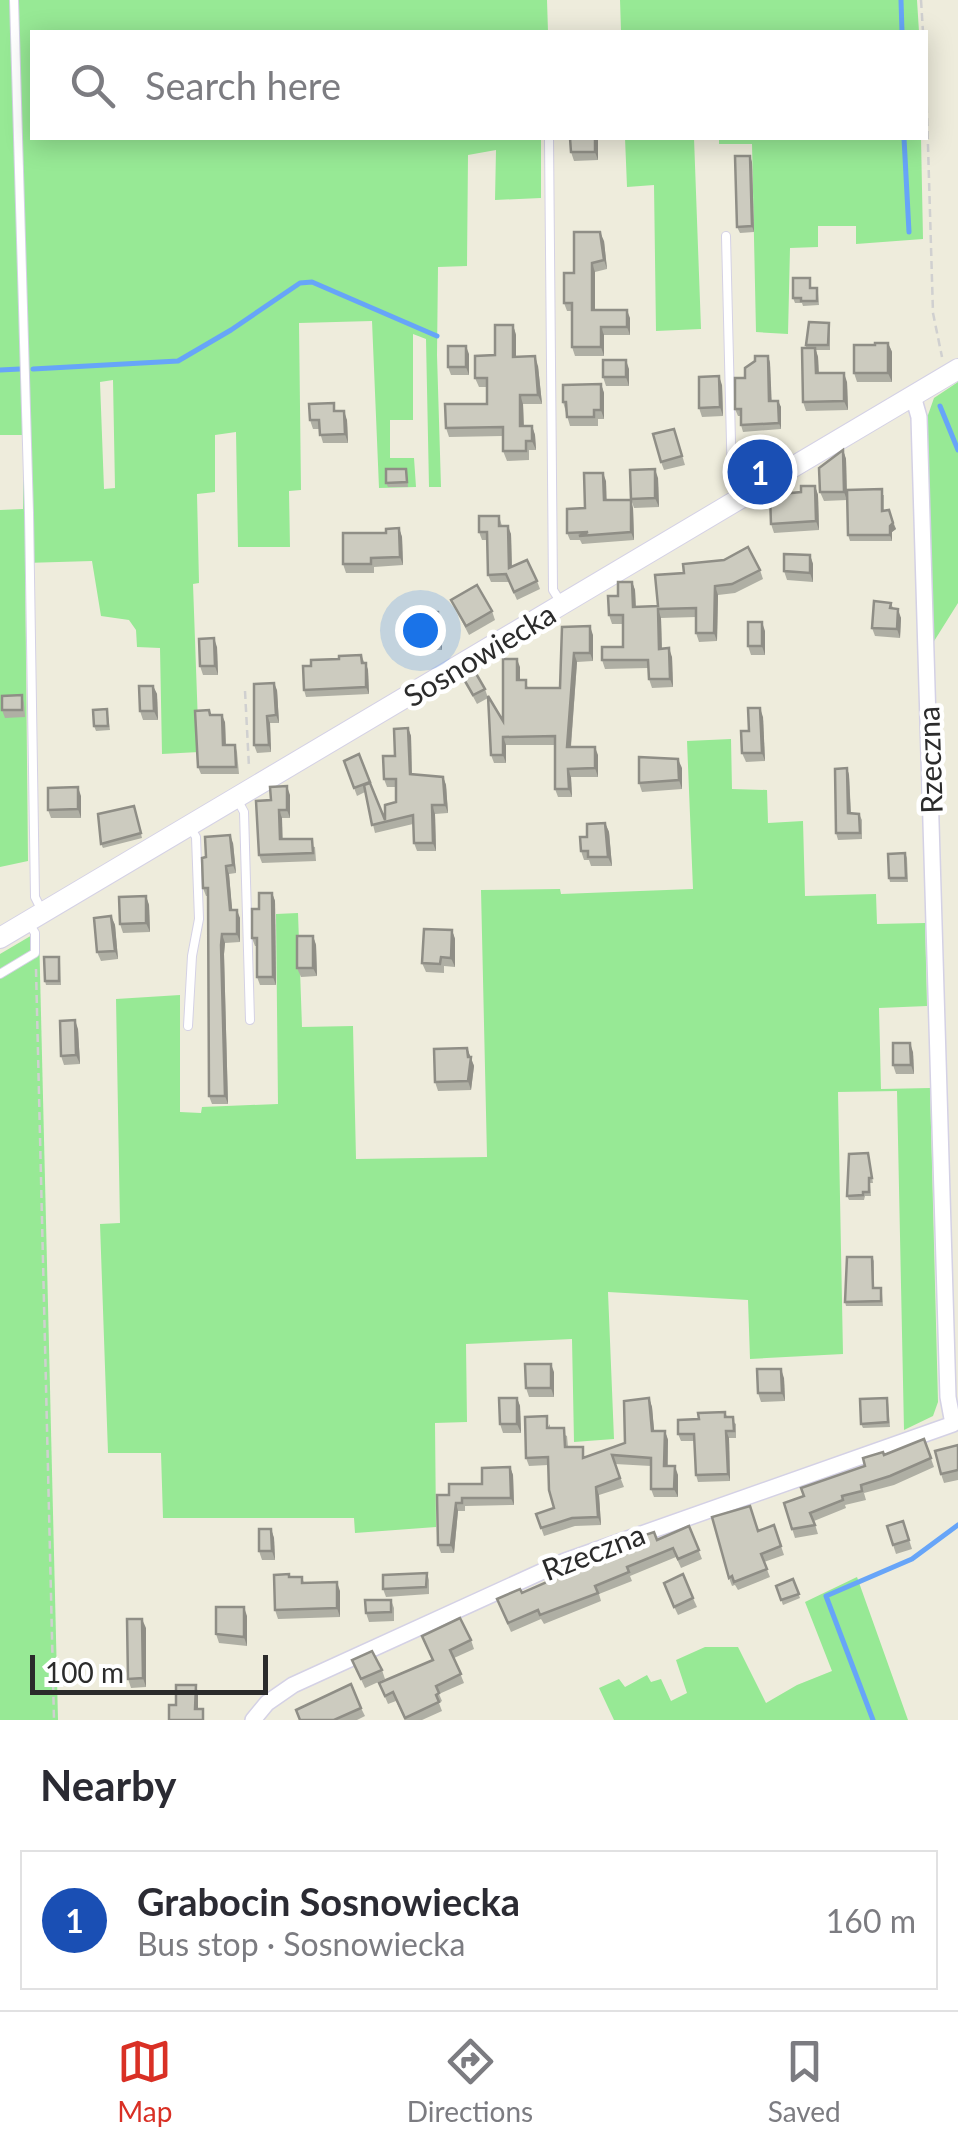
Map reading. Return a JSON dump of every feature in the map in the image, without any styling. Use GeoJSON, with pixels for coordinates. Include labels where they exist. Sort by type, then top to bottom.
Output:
{"type":"FeatureCollection","features":[{"type":"Feature","properties":{"kind":"street","name":"Sosnowiecka"},"geometry":{"type":"LineString","coordinates":[[0,938],[952,372]]}},
{"type":"Feature","properties":{"kind":"street","name":"Rzeczna"},"geometry":{"type":"LineString","coordinates":[[253,1720],[267,1703],[292,1685],[550,1567],[956,1423],[948,1397],[919,416],[913,396]]}},
{"type":"Feature","properties":{"kind":"lane"},"geometry":{"type":"LineString","coordinates":[[0,974],[36,953],[29,513],[14,0]]}},
{"type":"Feature","properties":{"kind":"lane"},"geometry":{"type":"LineString","coordinates":[[549,140],[553,590],[563,605]]}},
{"type":"Feature","properties":{"kind":"lane"},"geometry":{"type":"LineString","coordinates":[[726,236],[732,484],[740,500]]}},
{"type":"Feature","properties":{"kind":"lane"},"geometry":{"type":"LineString","coordinates":[[247,793],[244,812],[250,1020]]}},
{"type":"Feature","properties":{"kind":"lane"},"geometry":{"type":"LineString","coordinates":[[188,1026],[192,956],[199,918],[196,837],[190,827]]}},
{"type":"Feature","properties":{"kind":"path"},"geometry":{"type":"LineString","coordinates":[[921,0],[924,30]]}},
{"type":"Feature","properties":{"kind":"path"},"geometry":{"type":"LineString","coordinates":[[928,137],[934,312],[952,372]]}},
{"type":"Feature","properties":{"kind":"path"},"geometry":{"type":"LineString","coordinates":[[246,691],[247,793]]}},
{"type":"Feature","properties":{"kind":"path"},"geometry":{"type":"LineString","coordinates":[[36,953],[54,1720]]}},
{"type":"Feature","properties":{"kind":"green space"},"geometry":{"type":"Polygon","coordinates":[[[0,0],[547,0],[548,30],[30,30],[30,140],[541,140],[541,198],[495,200],[496,150],[468,155],[467,266],[438,267],[441,487],[429,487],[426,339],[413,334],[413,420],[390,420],[390,458],[414,458],[416,487],[379,488],[372,321],[299,323],[301,490],[289,491],[290,547],[238,547],[236,432],[215,435],[215,492],[197,494],[199,583],[193,584],[199,752],[162,754],[160,648],[137,647],[136,630],[129,620],[101,616],[92,561],[25,563],[28,861],[0,867],[0,510],[23,509],[23,435],[0,435],[0,0]],[[113,380],[100,382],[104,489],[115,488],[113,380]]]}},
{"type":"Feature","properties":{"kind":"green space"},"geometry":{"type":"Polygon","coordinates":[[[620,0],[917,0],[919,30],[621,30],[620,0]]]}},
{"type":"Feature","properties":{"kind":"green space"},"geometry":{"type":"Polygon","coordinates":[[[625,140],[694,140],[701,329],[656,331],[654,185],[627,187],[625,140]]]}},
{"type":"Feature","properties":{"kind":"green space"},"geometry":{"type":"Polygon","coordinates":[[[719,140],[921,140],[923,239],[856,244],[856,226],[818,226],[818,247],[790,248],[788,334],[756,332],[752,144],[719,144],[719,140]]]}},
{"type":"Feature","properties":{"kind":"green space"},"geometry":{"type":"Polygon","coordinates":[[[958,382],[958,603],[931,646],[925,416],[934,398],[958,382]]]}},
{"type":"Feature","properties":{"kind":"green space"},"geometry":{"type":"Polygon","coordinates":[[[731,739],[732,789],[767,790],[768,823],[803,821],[805,896],[876,894],[877,924],[925,923],[927,1006],[879,1008],[881,1089],[930,1088],[938,1402],[933,1416],[904,1430],[897,1091],[838,1092],[843,1354],[750,1359],[748,1300],[608,1292],[614,1439],[574,1442],[572,1339],[466,1344],[467,1422],[435,1423],[436,1527],[355,1533],[354,1518],[163,1518],[161,1453],[108,1453],[100,1224],[120,1223],[116,999],[180,995],[180,1112],[201,1113],[202,1107],[278,1104],[276,914],[298,913],[302,1027],[353,1026],[356,1159],[487,1157],[481,890],[560,889],[561,894],[693,889],[687,741],[731,739]]]}},
{"type":"Feature","properties":{"kind":"green space"},"geometry":{"type":"Polygon","coordinates":[[[39,931],[58,1720],[0,1720],[0,954],[39,931]]]}},
{"type":"Feature","properties":{"kind":"green space"},"geometry":{"type":"Polygon","coordinates":[[[857,1577],[908,1720],[614,1720],[599,1688],[619,1679],[625,1687],[647,1675],[651,1682],[661,1679],[671,1701],[687,1693],[676,1660],[705,1647],[738,1647],[766,1703],[832,1671],[805,1602],[857,1577]]]}},
{"type":"Feature","properties":{"kind":"building"},"geometry":{"type":"Polygon","coordinates":[[[570,140],[595,140],[595,152],[571,152],[570,140]]]}},
{"type":"Feature","properties":{"kind":"building"},"geometry":{"type":"Polygon","coordinates":[[[735,156],[750,156],[752,226],[737,227],[735,156]]]}},
{"type":"Feature","properties":{"kind":"building"},"geometry":{"type":"Polygon","coordinates":[[[574,232],[600,232],[604,260],[592,263],[592,310],[627,310],[627,327],[601,327],[601,347],[572,347],[572,303],[564,303],[564,273],[574,273],[574,232]]]}},
{"type":"Feature","properties":{"kind":"building"},"geometry":{"type":"Polygon","coordinates":[[[793,278],[810,278],[810,288],[817,288],[817,301],[793,298],[793,278]]]}},
{"type":"Feature","properties":{"kind":"building"},"geometry":{"type":"Polygon","coordinates":[[[809,322],[829,323],[828,345],[806,345],[809,322]]]}},
{"type":"Feature","properties":{"kind":"building"},"geometry":{"type":"Polygon","coordinates":[[[495,325],[513,325],[513,357],[535,356],[538,395],[520,395],[520,426],[532,426],[532,441],[526,441],[526,451],[503,451],[503,427],[446,428],[445,404],[487,404],[487,378],[475,378],[475,356],[495,355],[495,325]]]}},
{"type":"Feature","properties":{"kind":"building"},"geometry":{"type":"Polygon","coordinates":[[[888,343],[888,373],[854,373],[854,345],[888,343]]]}},
{"type":"Feature","properties":{"kind":"building"},"geometry":{"type":"Polygon","coordinates":[[[448,346],[466,346],[466,367],[448,367],[448,346]]]}},
{"type":"Feature","properties":{"kind":"building"},"geometry":{"type":"Polygon","coordinates":[[[802,348],[815,348],[816,373],[844,373],[844,401],[803,402],[802,348]]]}},
{"type":"Feature","properties":{"kind":"building"},"geometry":{"type":"Polygon","coordinates":[[[755,356],[768,356],[769,401],[778,401],[779,423],[741,425],[741,409],[735,409],[735,378],[745,378],[745,368],[755,361],[755,356]]]}},
{"type":"Feature","properties":{"kind":"building"},"geometry":{"type":"Polygon","coordinates":[[[603,360],[626,360],[626,377],[603,377],[603,360]]]}},
{"type":"Feature","properties":{"kind":"building"},"geometry":{"type":"Polygon","coordinates":[[[719,376],[720,407],[699,408],[699,377],[719,376]]]}},
{"type":"Feature","properties":{"kind":"building"},"geometry":{"type":"Polygon","coordinates":[[[601,384],[601,410],[594,410],[594,417],[567,417],[563,385],[601,384]]]}},
{"type":"Feature","properties":{"kind":"building"},"geometry":{"type":"Polygon","coordinates":[[[334,403],[334,411],[344,411],[345,434],[320,435],[319,420],[310,420],[309,404],[334,403]]]}},
{"type":"Feature","properties":{"kind":"building"},"geometry":{"type":"Polygon","coordinates":[[[674,429],[682,456],[661,462],[653,434],[674,429]]]}},
{"type":"Feature","properties":{"kind":"building"},"geometry":{"type":"Polygon","coordinates":[[[843,450],[844,492],[820,492],[819,468],[843,450]]]}},
{"type":"Feature","properties":{"kind":"building"},"geometry":{"type":"Polygon","coordinates":[[[386,469],[406,469],[407,482],[386,483],[386,469]]]}},
{"type":"Feature","properties":{"kind":"building"},"geometry":{"type":"Polygon","coordinates":[[[655,469],[655,498],[631,499],[630,470],[655,469]]]}},
{"type":"Feature","properties":{"kind":"building"},"geometry":{"type":"Polygon","coordinates":[[[584,473],[603,473],[604,500],[631,500],[631,532],[579,536],[588,532],[567,533],[567,509],[585,508],[584,473]]]}},
{"type":"Feature","properties":{"kind":"building"},"geometry":{"type":"Polygon","coordinates":[[[801,486],[815,486],[816,521],[771,524],[770,495],[801,492],[801,486]]]}},
{"type":"Feature","properties":{"kind":"building"},"geometry":{"type":"Polygon","coordinates":[[[882,489],[882,511],[889,510],[893,523],[890,535],[848,535],[847,490],[882,489]]]}},
{"type":"Feature","properties":{"kind":"building"},"geometry":{"type":"Polygon","coordinates":[[[479,516],[499,516],[499,526],[508,526],[509,568],[527,560],[537,581],[514,592],[506,574],[488,575],[487,532],[479,532],[479,516]]]}},
{"type":"Feature","properties":{"kind":"building"},"geometry":{"type":"Polygon","coordinates":[[[399,528],[400,557],[371,558],[371,564],[343,564],[343,533],[386,533],[386,529],[399,528]]]}},
{"type":"Feature","properties":{"kind":"building"},"geometry":{"type":"Polygon","coordinates":[[[748,547],[760,570],[732,584],[715,586],[714,633],[696,633],[696,608],[658,609],[659,649],[669,648],[670,679],[649,679],[648,660],[602,660],[602,647],[623,647],[623,615],[609,615],[608,596],[618,596],[618,582],[632,582],[633,607],[658,606],[655,575],[684,573],[683,564],[724,560],[748,547]]]}},
{"type":"Feature","properties":{"kind":"building"},"geometry":{"type":"Polygon","coordinates":[[[784,554],[810,555],[810,573],[784,571],[784,554]]]}},
{"type":"Feature","properties":{"kind":"building"},"geometry":{"type":"Polygon","coordinates":[[[477,585],[492,611],[466,626],[451,600],[477,585]]]}},
{"type":"Feature","properties":{"kind":"building"},"geometry":{"type":"Polygon","coordinates":[[[874,601],[891,603],[890,608],[898,609],[897,629],[872,628],[874,601]]]}},
{"type":"Feature","properties":{"kind":"building"},"geometry":{"type":"Polygon","coordinates":[[[438,612],[438,641],[404,641],[403,620],[411,620],[411,613],[438,612]]]}},
{"type":"Feature","properties":{"kind":"building"},"geometry":{"type":"Polygon","coordinates":[[[748,622],[762,622],[762,646],[748,646],[748,622]]]}},
{"type":"Feature","properties":{"kind":"building"},"geometry":{"type":"Polygon","coordinates":[[[590,626],[590,653],[574,653],[567,747],[595,747],[595,768],[568,769],[569,789],[555,789],[555,736],[503,737],[503,755],[491,755],[488,696],[503,721],[503,659],[517,659],[517,680],[526,680],[526,688],[560,688],[562,627],[590,626]]]}},
{"type":"Feature","properties":{"kind":"building"},"geometry":{"type":"Polygon","coordinates":[[[214,638],[215,666],[200,666],[199,639],[214,638]]]}},
{"type":"Feature","properties":{"kind":"building"},"geometry":{"type":"Polygon","coordinates":[[[361,655],[362,663],[366,663],[366,687],[304,690],[303,666],[311,666],[311,660],[361,655]]]}},
{"type":"Feature","properties":{"kind":"building"},"geometry":{"type":"Polygon","coordinates":[[[474,670],[485,689],[473,695],[462,676],[474,670]]]}},
{"type":"Feature","properties":{"kind":"building"},"geometry":{"type":"Polygon","coordinates":[[[274,683],[276,715],[267,716],[269,745],[254,745],[254,684],[274,683]]]}},
{"type":"Feature","properties":{"kind":"building"},"geometry":{"type":"Polygon","coordinates":[[[139,686],[153,686],[154,711],[140,711],[139,686]]]}},
{"type":"Feature","properties":{"kind":"building"},"geometry":{"type":"Polygon","coordinates":[[[22,695],[22,710],[2,710],[2,696],[22,695]]]}},
{"type":"Feature","properties":{"kind":"building"},"geometry":{"type":"Polygon","coordinates":[[[748,708],[760,708],[762,753],[742,753],[741,731],[749,731],[748,708]]]}},
{"type":"Feature","properties":{"kind":"building"},"geometry":{"type":"Polygon","coordinates":[[[107,709],[108,726],[94,726],[93,710],[107,709]]]}},
{"type":"Feature","properties":{"kind":"building"},"geometry":{"type":"Polygon","coordinates":[[[209,710],[210,715],[222,715],[223,745],[235,745],[236,767],[198,767],[195,711],[209,710]]]}},
{"type":"Feature","properties":{"kind":"building"},"geometry":{"type":"Polygon","coordinates":[[[408,728],[410,774],[443,777],[445,805],[432,805],[433,843],[414,843],[413,815],[372,825],[364,785],[370,783],[385,820],[385,805],[396,802],[396,779],[384,779],[383,756],[395,756],[394,729],[408,728]]]}},
{"type":"Feature","properties":{"kind":"building"},"geometry":{"type":"Polygon","coordinates":[[[359,754],[370,782],[354,788],[344,761],[359,754]]]}},
{"type":"Feature","properties":{"kind":"building"},"geometry":{"type":"Polygon","coordinates":[[[639,757],[678,759],[679,780],[639,783],[639,757]]]}},
{"type":"Feature","properties":{"kind":"building"},"geometry":{"type":"Polygon","coordinates":[[[847,768],[848,813],[859,814],[860,833],[836,833],[835,769],[847,768]]]}},
{"type":"Feature","properties":{"kind":"building"},"geometry":{"type":"Polygon","coordinates":[[[287,786],[287,810],[279,810],[280,839],[312,839],[313,853],[259,855],[256,801],[271,800],[270,787],[287,786]]]}},
{"type":"Feature","properties":{"kind":"building"},"geometry":{"type":"Polygon","coordinates":[[[78,787],[78,809],[48,810],[48,788],[78,787]]]}},
{"type":"Feature","properties":{"kind":"building"},"geometry":{"type":"Polygon","coordinates":[[[134,806],[141,833],[101,844],[98,814],[134,806]]]}},
{"type":"Feature","properties":{"kind":"building"},"geometry":{"type":"Polygon","coordinates":[[[605,823],[608,857],[588,857],[588,851],[581,851],[580,837],[587,837],[587,824],[605,823]]]}},
{"type":"Feature","properties":{"kind":"building"},"geometry":{"type":"Polygon","coordinates":[[[230,835],[233,865],[226,866],[230,910],[237,910],[237,934],[222,934],[221,945],[225,1096],[209,1096],[208,888],[203,888],[202,858],[206,857],[205,837],[230,835]]]}},
{"type":"Feature","properties":{"kind":"building"},"geometry":{"type":"Polygon","coordinates":[[[905,853],[906,878],[889,878],[888,854],[905,853]]]}},
{"type":"Feature","properties":{"kind":"building"},"geometry":{"type":"Polygon","coordinates":[[[259,893],[272,893],[273,977],[257,977],[252,909],[259,909],[259,893]]]}},
{"type":"Feature","properties":{"kind":"building"},"geometry":{"type":"Polygon","coordinates":[[[146,896],[146,923],[120,924],[119,897],[146,896]]]}},
{"type":"Feature","properties":{"kind":"building"},"geometry":{"type":"Polygon","coordinates":[[[111,916],[115,951],[97,952],[94,918],[111,916]]]}},
{"type":"Feature","properties":{"kind":"building"},"geometry":{"type":"Polygon","coordinates":[[[424,929],[452,930],[451,958],[441,957],[440,964],[422,963],[424,929]]]}},
{"type":"Feature","properties":{"kind":"building"},"geometry":{"type":"Polygon","coordinates":[[[297,936],[313,936],[313,968],[297,968],[297,936]]]}},
{"type":"Feature","properties":{"kind":"building"},"geometry":{"type":"Polygon","coordinates":[[[44,957],[59,957],[59,981],[45,981],[44,957]]]}},
{"type":"Feature","properties":{"kind":"building"},"geometry":{"type":"Polygon","coordinates":[[[75,1020],[76,1055],[61,1056],[60,1021],[75,1020]]]}},
{"type":"Feature","properties":{"kind":"building"},"geometry":{"type":"Polygon","coordinates":[[[893,1043],[910,1043],[911,1065],[893,1065],[893,1043]]]}},
{"type":"Feature","properties":{"kind":"building"},"geometry":{"type":"Polygon","coordinates":[[[467,1048],[471,1057],[468,1081],[435,1082],[434,1049],[467,1048]]]}},
{"type":"Feature","properties":{"kind":"building"},"geometry":{"type":"Polygon","coordinates":[[[868,1153],[872,1178],[869,1192],[847,1196],[849,1154],[868,1153]]]}},
{"type":"Feature","properties":{"kind":"building"},"geometry":{"type":"Polygon","coordinates":[[[847,1257],[872,1257],[873,1288],[881,1288],[881,1301],[845,1302],[847,1257]]]}},
{"type":"Feature","properties":{"kind":"building"},"geometry":{"type":"Polygon","coordinates":[[[525,1364],[551,1364],[551,1388],[526,1388],[525,1364]]]}},
{"type":"Feature","properties":{"kind":"building"},"geometry":{"type":"Polygon","coordinates":[[[757,1369],[781,1369],[782,1393],[758,1393],[757,1369]]]}},
{"type":"Feature","properties":{"kind":"building"},"geometry":{"type":"Polygon","coordinates":[[[499,1398],[517,1398],[517,1424],[500,1424],[499,1398]]]}},
{"type":"Feature","properties":{"kind":"building"},"geometry":{"type":"Polygon","coordinates":[[[649,1398],[652,1431],[665,1431],[664,1466],[675,1466],[674,1489],[651,1489],[651,1458],[612,1455],[620,1478],[596,1487],[598,1517],[572,1518],[541,1528],[536,1514],[554,1508],[548,1457],[526,1458],[525,1417],[547,1416],[547,1428],[564,1428],[565,1447],[583,1447],[583,1458],[625,1443],[624,1401],[649,1398]]]}},
{"type":"Feature","properties":{"kind":"building"},"geometry":{"type":"Polygon","coordinates":[[[887,1398],[888,1422],[861,1424],[860,1399],[887,1398]]]}},
{"type":"Feature","properties":{"kind":"building"},"geometry":{"type":"Polygon","coordinates":[[[725,1412],[725,1417],[733,1417],[734,1431],[726,1431],[728,1474],[696,1475],[694,1434],[678,1434],[678,1420],[699,1419],[698,1413],[725,1412]]]}},
{"type":"Feature","properties":{"kind":"building"},"geometry":{"type":"Polygon","coordinates":[[[924,1439],[931,1458],[861,1485],[862,1491],[842,1496],[843,1500],[810,1513],[815,1525],[792,1529],[784,1503],[804,1496],[801,1488],[865,1466],[863,1458],[883,1452],[884,1455],[924,1439]]]}},
{"type":"Feature","properties":{"kind":"building"},"geometry":{"type":"Polygon","coordinates":[[[958,1445],[958,1470],[941,1474],[935,1451],[958,1445]]]}},
{"type":"Feature","properties":{"kind":"building"},"geometry":{"type":"Polygon","coordinates":[[[510,1467],[511,1498],[462,1498],[462,1503],[456,1503],[451,1545],[438,1545],[437,1495],[449,1495],[449,1484],[482,1484],[482,1468],[510,1467]]]}},
{"type":"Feature","properties":{"kind":"building"},"geometry":{"type":"Polygon","coordinates":[[[750,1506],[758,1531],[774,1525],[781,1546],[761,1554],[767,1569],[734,1582],[732,1576],[729,1578],[712,1517],[750,1506]]]}},
{"type":"Feature","properties":{"kind":"building"},"geometry":{"type":"Polygon","coordinates":[[[903,1521],[909,1540],[893,1545],[887,1526],[903,1521]]]}},
{"type":"Feature","properties":{"kind":"building"},"geometry":{"type":"Polygon","coordinates":[[[689,1526],[699,1550],[678,1559],[673,1548],[627,1567],[629,1572],[595,1586],[598,1593],[508,1623],[497,1599],[554,1579],[550,1571],[573,1560],[582,1557],[585,1563],[631,1545],[630,1540],[654,1532],[657,1540],[689,1526]]]}},
{"type":"Feature","properties":{"kind":"building"},"geometry":{"type":"Polygon","coordinates":[[[259,1529],[271,1529],[272,1551],[259,1551],[259,1529]]]}},
{"type":"Feature","properties":{"kind":"building"},"geometry":{"type":"Polygon","coordinates":[[[427,1573],[426,1587],[383,1589],[383,1575],[427,1573]]]}},
{"type":"Feature","properties":{"kind":"building"},"geometry":{"type":"Polygon","coordinates":[[[683,1574],[693,1598],[674,1607],[664,1583],[683,1574]]]}},
{"type":"Feature","properties":{"kind":"building"},"geometry":{"type":"Polygon","coordinates":[[[274,1575],[302,1577],[302,1583],[337,1582],[337,1608],[275,1610],[274,1575]]]}},
{"type":"Feature","properties":{"kind":"building"},"geometry":{"type":"Polygon","coordinates":[[[793,1579],[799,1594],[781,1600],[776,1586],[793,1579]]]}},
{"type":"Feature","properties":{"kind":"building"},"geometry":{"type":"Polygon","coordinates":[[[365,1600],[391,1600],[391,1612],[366,1613],[365,1600]]]}},
{"type":"Feature","properties":{"kind":"building"},"geometry":{"type":"Polygon","coordinates":[[[216,1607],[244,1607],[244,1637],[216,1634],[216,1607]]]}},
{"type":"Feature","properties":{"kind":"building"},"geometry":{"type":"Polygon","coordinates":[[[460,1618],[471,1640],[450,1650],[461,1674],[436,1686],[439,1702],[405,1718],[393,1692],[385,1696],[379,1683],[433,1660],[422,1636],[460,1618]]]}},
{"type":"Feature","properties":{"kind":"building"},"geometry":{"type":"Polygon","coordinates":[[[127,1619],[142,1619],[143,1678],[128,1679],[127,1619]]]}},
{"type":"Feature","properties":{"kind":"building"},"geometry":{"type":"Polygon","coordinates":[[[372,1651],[382,1670],[361,1679],[352,1660],[372,1651]]]}},
{"type":"Feature","properties":{"kind":"building"},"geometry":{"type":"Polygon","coordinates":[[[351,1684],[361,1708],[334,1720],[300,1720],[296,1710],[351,1684]]]}},
{"type":"Feature","properties":{"kind":"building"},"geometry":{"type":"Polygon","coordinates":[[[176,1685],[196,1685],[195,1709],[203,1709],[203,1720],[169,1720],[169,1705],[176,1705],[176,1685]]]}},
{"type":"Feature","properties":{"kind":"waterway"},"geometry":{"type":"LineString","coordinates":[[901,0],[902,30]]}},
{"type":"Feature","properties":{"kind":"waterway"},"geometry":{"type":"LineString","coordinates":[[904,140],[909,232]]}},
{"type":"Feature","properties":{"kind":"waterway"},"geometry":{"type":"LineString","coordinates":[[33,369],[178,361],[300,283],[312,282],[437,336]]}},
{"type":"Feature","properties":{"kind":"waterway"},"geometry":{"type":"LineString","coordinates":[[0,370],[20,369]]}},
{"type":"Feature","properties":{"kind":"waterway"},"geometry":{"type":"LineString","coordinates":[[940,406],[958,450]]}},
{"type":"Feature","properties":{"kind":"waterway"},"geometry":{"type":"LineString","coordinates":[[873,1720],[826,1596],[912,1559],[958,1525]]}},
{"type":"Feature","properties":{"kind":"place","name":"Grabocin Sosnowiecka"},"geometry":{"type":"Point","coordinates":[760,472]}}]}
